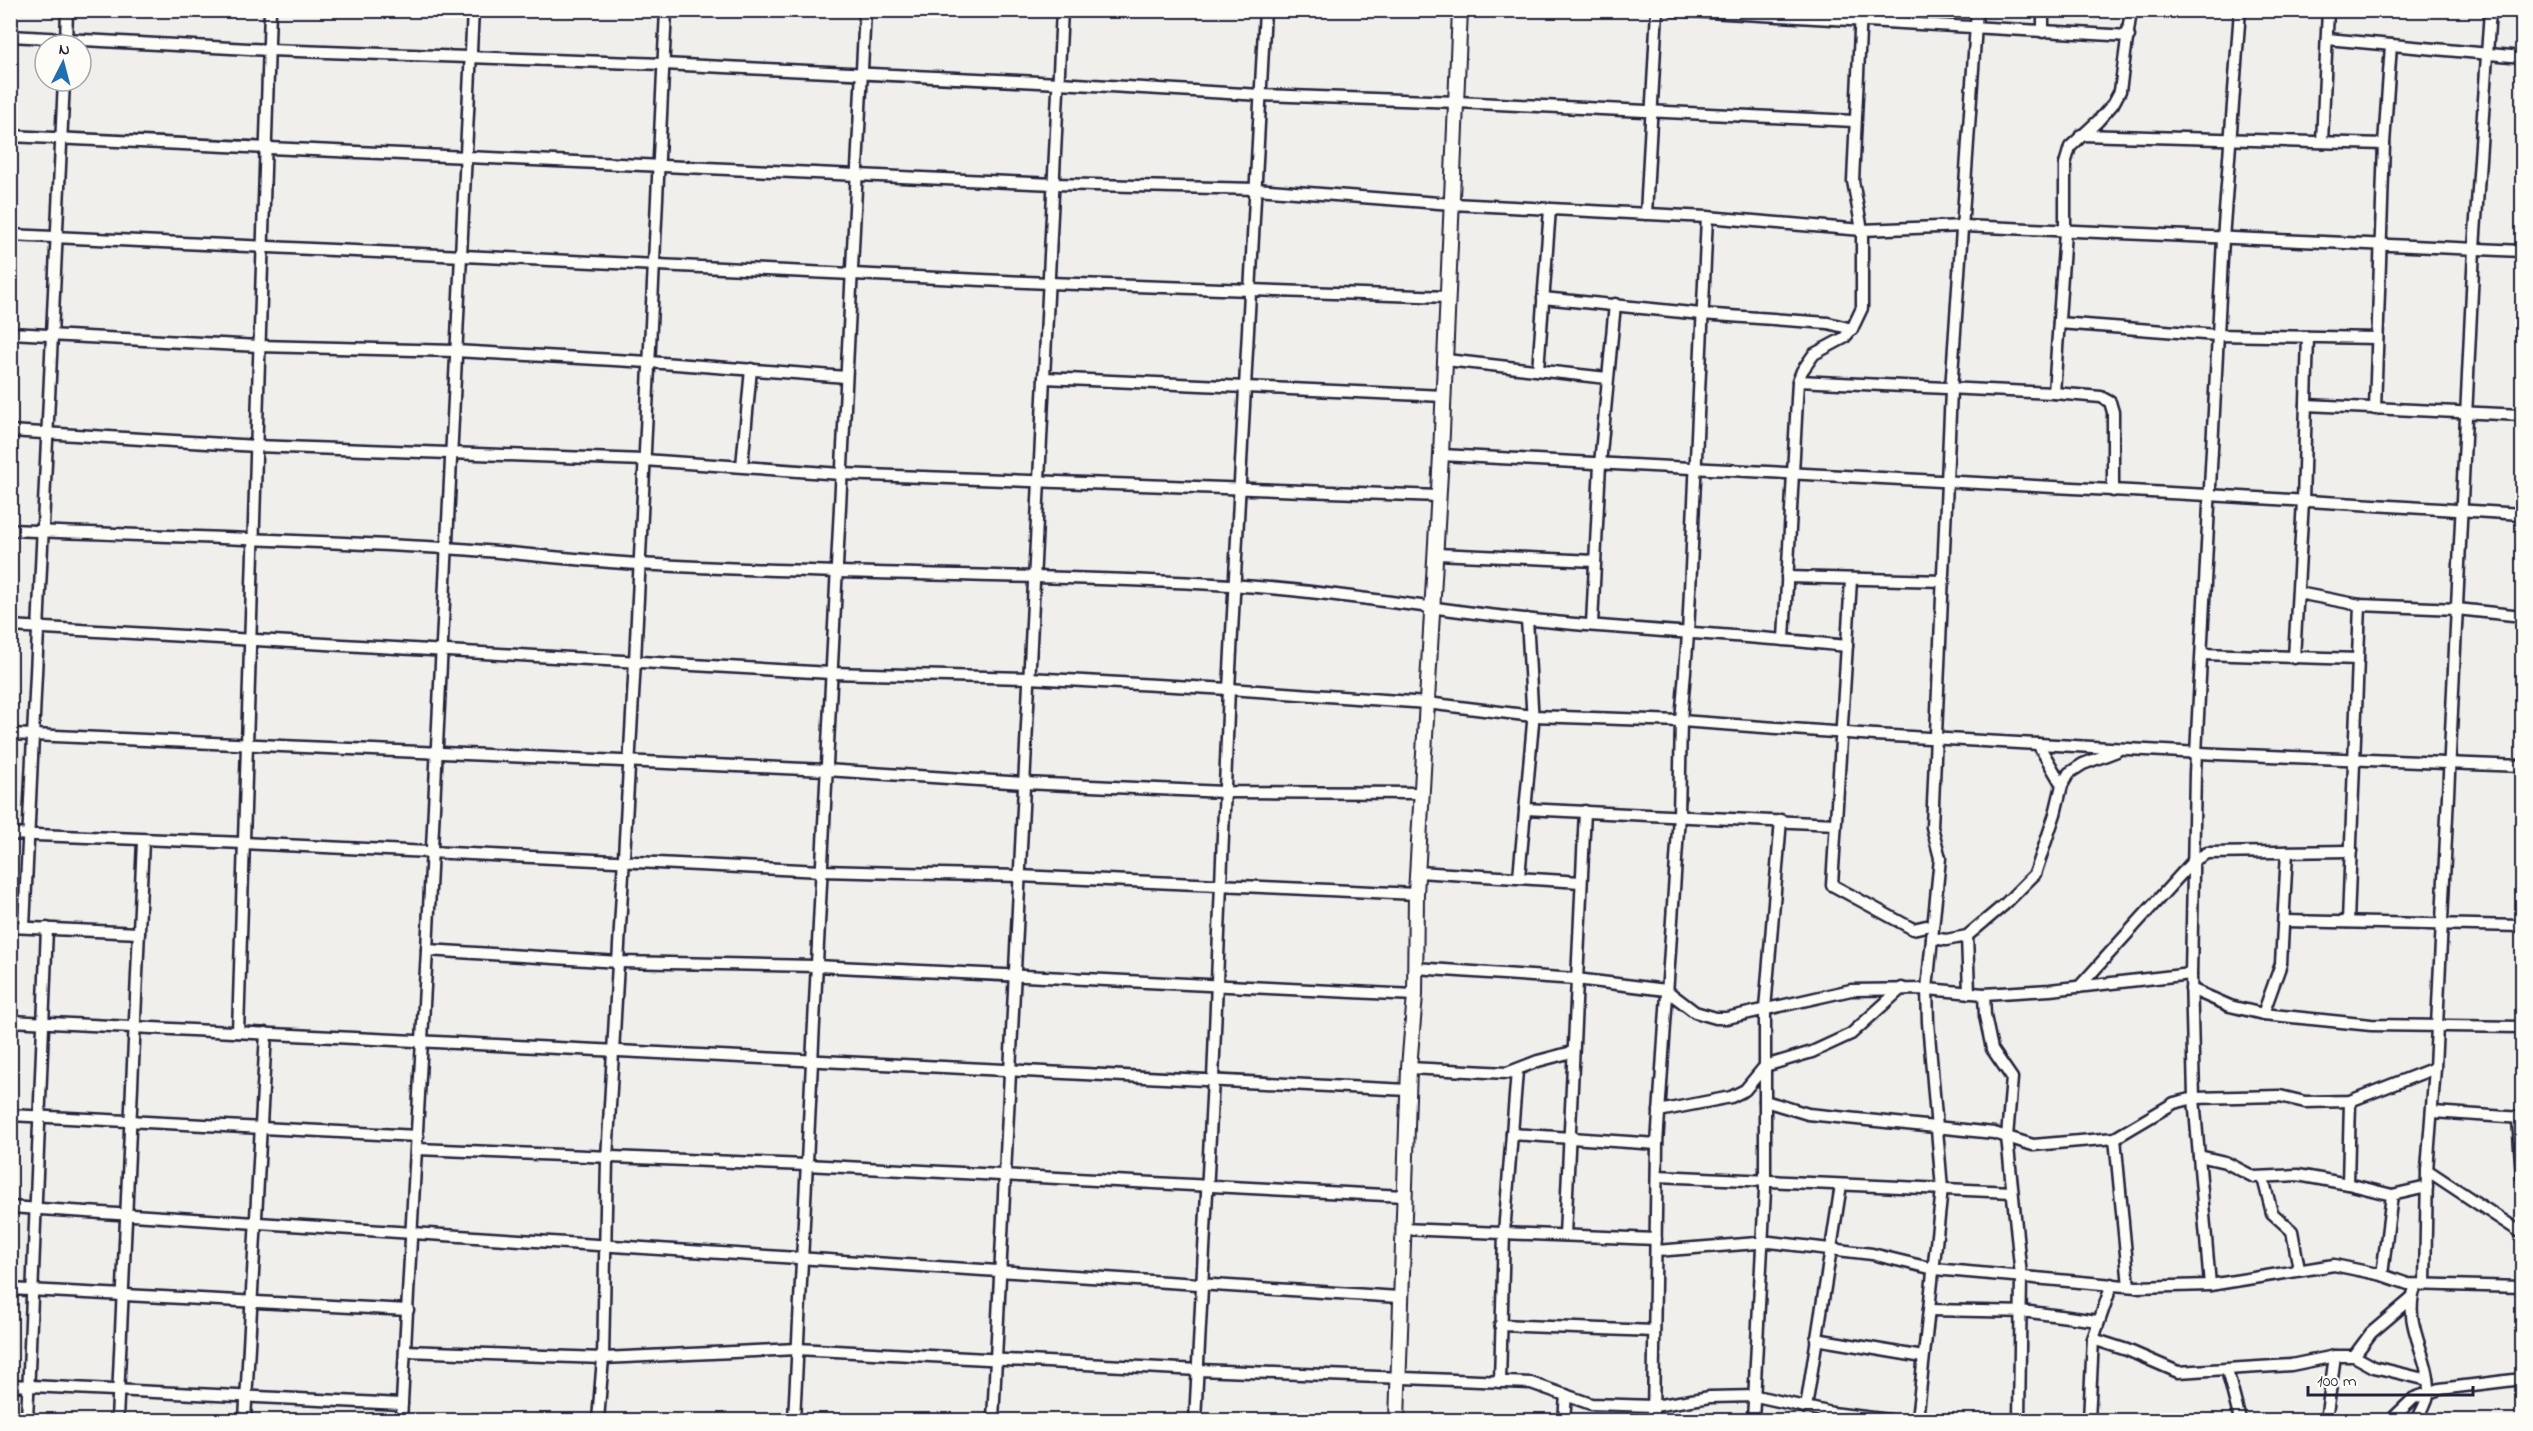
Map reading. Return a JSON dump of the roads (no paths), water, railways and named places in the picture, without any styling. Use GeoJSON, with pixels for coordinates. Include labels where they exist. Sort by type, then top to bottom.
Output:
{"type":"FeatureCollection","features":[{"type":"Feature","properties":{"kind":"street"},"geometry":{"type":"LineString","coordinates":[[66,33],[67,10]]}},
{"type":"Feature","properties":{"kind":"street"},"geometry":{"type":"LineString","coordinates":[[238,1032],[270,10]]}},
{"type":"Feature","properties":{"kind":"street"},"geometry":{"type":"LineString","coordinates":[[401,1420],[418,1136],[420,1041],[427,950],[459,256],[473,10]]}},
{"type":"Feature","properties":{"kind":"street"},"geometry":{"type":"LineString","coordinates":[[598,1420],[603,1358],[608,1159],[635,661],[666,10]]}},
{"type":"Feature","properties":{"kind":"street"},"geometry":{"type":"LineString","coordinates":[[794,1420],[865,10]]}},
{"type":"Feature","properties":{"kind":"street"},"geometry":{"type":"LineString","coordinates":[[993,1420],[1062,10]]}},
{"type":"Feature","properties":{"kind":"street"},"geometry":{"type":"LineString","coordinates":[[1195,1420],[1218,985],[1234,585],[1265,10]]}},
{"type":"Feature","properties":{"kind":"street"},"geometry":{"type":"LineString","coordinates":[[1397,1420],[1399,1297],[1408,1068],[1415,994],[1417,872],[1442,455],[1460,10]]}},
{"type":"Feature","properties":{"kind":"street"},"geometry":{"type":"LineString","coordinates":[[1646,214],[1657,10]]}},
{"type":"Feature","properties":{"kind":"street"},"geometry":{"type":"LineString","coordinates":[[1673,10],[1861,16],[1975,28],[2129,36]]}},
{"type":"Feature","properties":{"kind":"street"},"geometry":{"type":"LineString","coordinates":[[1917,1420],[1942,1189],[1935,1127],[1927,989],[1940,858],[1932,827],[1951,390],[1977,10]]}},
{"type":"Feature","properties":{"kind":"street"},"geometry":{"type":"LineString","coordinates":[[2043,10],[2043,32]]}},
{"type":"Feature","properties":{"kind":"street"},"geometry":{"type":"LineString","coordinates":[[2054,393],[2065,232],[2065,164],[2070,147],[2098,121],[2113,104],[2120,91],[2131,10]]}},
{"type":"Feature","properties":{"kind":"street"},"geometry":{"type":"LineString","coordinates":[[2210,1285],[2194,1098],[2191,974],[2193,861],[2208,495],[2223,239],[2240,10]]}},
{"type":"Feature","properties":{"kind":"street"},"geometry":{"type":"LineString","coordinates":[[2322,142],[2328,10]]}},
{"type":"Feature","properties":{"kind":"street"},"geometry":{"type":"LineString","coordinates":[[2354,1356],[2371,1333],[2410,1299],[2420,1285],[2433,1112],[2474,249],[2490,10]]}},
{"type":"Feature","properties":{"kind":"street"},"geometry":{"type":"LineString","coordinates":[[1784,639],[1798,381],[1814,354],[1844,338],[1852,329],[1862,308],[1862,230],[1853,180],[1854,120],[1861,16]]}},
{"type":"Feature","properties":{"kind":"street"},"geometry":{"type":"LineString","coordinates":[[10,36],[33,38]]}},
{"type":"Feature","properties":{"kind":"street"},"geometry":{"type":"LineString","coordinates":[[2326,39],[2523,57]]}},
{"type":"Feature","properties":{"kind":"street"},"geometry":{"type":"LineString","coordinates":[[93,43],[663,64],[1261,95],[1854,120]]}},
{"type":"Feature","properties":{"kind":"street"},"geometry":{"type":"LineString","coordinates":[[2374,409],[2384,144],[2391,45]]}},
{"type":"Feature","properties":{"kind":"street"},"geometry":{"type":"LineString","coordinates":[[24,927],[63,93]]}},
{"type":"Feature","properties":{"kind":"street"},"geometry":{"type":"LineString","coordinates":[[2081,135],[2384,144]]}},
{"type":"Feature","properties":{"kind":"street"},"geometry":{"type":"LineString","coordinates":[[10,136],[1054,184],[1256,189],[1452,204],[1707,217],[1862,230],[1964,226],[2523,251]]}},
{"type":"Feature","properties":{"kind":"street"},"geometry":{"type":"LineString","coordinates":[[1538,370],[1550,209]]}},
{"type":"Feature","properties":{"kind":"street"},"geometry":{"type":"LineString","coordinates":[[1653,1420],[1657,1144],[1679,815],[1681,721],[1688,634],[1707,217]]}},
{"type":"Feature","properties":{"kind":"street"},"geometry":{"type":"LineString","coordinates":[[10,235],[1049,283],[1448,297]]}},
{"type":"Feature","properties":{"kind":"street"},"geometry":{"type":"LineString","coordinates":[[1543,298],[1701,314],[1828,323],[1852,329]]}},
{"type":"Feature","properties":{"kind":"street"},"geometry":{"type":"LineString","coordinates":[[1592,624],[1600,464],[1614,304]]}},
{"type":"Feature","properties":{"kind":"street"},"geometry":{"type":"LineString","coordinates":[[2059,323],[2217,335],[2377,338]]}},
{"type":"Feature","properties":{"kind":"street"},"geometry":{"type":"LineString","coordinates":[[10,333],[260,346],[455,351],[649,362],[846,377]]}},
{"type":"Feature","properties":{"kind":"street"},"geometry":{"type":"LineString","coordinates":[[2294,658],[2303,501],[2308,337]]}},
{"type":"Feature","properties":{"kind":"street"},"geometry":{"type":"LineString","coordinates":[[1446,360],[1607,378]]}},
{"type":"Feature","properties":{"kind":"street"},"geometry":{"type":"LineString","coordinates":[[742,466],[751,369]]}},
{"type":"Feature","properties":{"kind":"street"},"geometry":{"type":"LineString","coordinates":[[1044,378],[1444,396]]}},
{"type":"Feature","properties":{"kind":"street"},"geometry":{"type":"LineString","coordinates":[[1798,381],[2101,397],[2110,402],[2113,412],[2113,491]]}},
{"type":"Feature","properties":{"kind":"street"},"geometry":{"type":"LineString","coordinates":[[2306,405],[2523,415]]}},
{"type":"Feature","properties":{"kind":"street"},"geometry":{"type":"LineString","coordinates":[[10,431],[256,446],[644,460],[841,474],[1439,496]]}},
{"type":"Feature","properties":{"kind":"street"},"geometry":{"type":"LineString","coordinates":[[1442,455],[2208,495],[2523,514]]}},
{"type":"Feature","properties":{"kind":"street"},"geometry":{"type":"LineString","coordinates":[[10,530],[446,549],[639,564],[836,573],[1034,577],[1234,585],[1432,606],[1527,620],[1688,634],[1784,639],[1847,646]]}},
{"type":"Feature","properties":{"kind":"street"},"geometry":{"type":"LineString","coordinates":[[1436,554],[1595,561]]}},
{"type":"Feature","properties":{"kind":"street"},"geometry":{"type":"LineString","coordinates":[[1787,577],[1944,581]]}},
{"type":"Feature","properties":{"kind":"street"},"geometry":{"type":"LineString","coordinates":[[1851,580],[1832,885],[1913,929],[1926,926]]}},
{"type":"Feature","properties":{"kind":"street"},"geometry":{"type":"LineString","coordinates":[[2298,593],[2360,605],[2457,609],[2523,616]]}},
{"type":"Feature","properties":{"kind":"street"},"geometry":{"type":"LineString","coordinates":[[2348,922],[2360,605]]}},
{"type":"Feature","properties":{"kind":"street"},"geometry":{"type":"LineString","coordinates":[[1519,877],[1533,716],[1527,620]]}},
{"type":"Feature","properties":{"kind":"street"},"geometry":{"type":"LineString","coordinates":[[10,626],[831,673],[1029,678],[1229,688],[1427,703],[1533,716],[1681,721],[1842,733],[2197,753],[2523,766]]}},
{"type":"Feature","properties":{"kind":"street"},"geometry":{"type":"LineString","coordinates":[[2202,654],[2358,659]]}},
{"type":"Feature","properties":{"kind":"street"},"geometry":{"type":"LineString","coordinates":[[10,734],[435,755],[826,770],[1024,783],[1224,792],[1421,794]]}},
{"type":"Feature","properties":{"kind":"street"},"geometry":{"type":"LineString","coordinates":[[2038,744],[2062,785]]}},
{"type":"Feature","properties":{"kind":"street"},"geometry":{"type":"LineString","coordinates":[[1932,938],[1946,940],[1967,936],[2005,904],[2035,874],[2062,785],[2069,773],[2083,764],[2120,749]]}},
{"type":"Feature","properties":{"kind":"street"},"geometry":{"type":"LineString","coordinates":[[1525,809],[1835,824]]}},
{"type":"Feature","properties":{"kind":"street"},"geometry":{"type":"LineString","coordinates":[[1565,1235],[1585,811]]}},
{"type":"Feature","properties":{"kind":"street"},"geometry":{"type":"LineString","coordinates":[[1753,1420],[1765,1182],[1765,1009],[1781,820]]}},
{"type":"Feature","properties":{"kind":"street"},"geometry":{"type":"LineString","coordinates":[[10,834],[821,871],[1019,876],[1416,894]]}},
{"type":"Feature","properties":{"kind":"street"},"geometry":{"type":"LineString","coordinates":[[117,1420],[143,841]]}},
{"type":"Feature","properties":{"kind":"street"},"geometry":{"type":"LineString","coordinates":[[2079,987],[2193,861],[2207,853],[2351,851]]}},
{"type":"Feature","properties":{"kind":"street"},"geometry":{"type":"LineString","coordinates":[[2264,1014],[2281,964],[2287,852]]}},
{"type":"Feature","properties":{"kind":"street"},"geometry":{"type":"LineString","coordinates":[[1417,872],[1581,882]]}},
{"type":"Feature","properties":{"kind":"street"},"geometry":{"type":"LineString","coordinates":[[2284,921],[2523,926]]}},
{"type":"Feature","properties":{"kind":"street"},"geometry":{"type":"LineString","coordinates":[[10,927],[139,933]]}},
{"type":"Feature","properties":{"kind":"street"},"geometry":{"type":"LineString","coordinates":[[27,1420],[47,928]]}},
{"type":"Feature","properties":{"kind":"street"},"geometry":{"type":"LineString","coordinates":[[1967,936],[1969,993]]}},
{"type":"Feature","properties":{"kind":"street"},"geometry":{"type":"LineString","coordinates":[[427,950],[619,962],[816,966],[1415,994]]}},
{"type":"Feature","properties":{"kind":"street"},"geometry":{"type":"LineString","coordinates":[[1415,968],[1576,979],[1666,990],[1695,1012],[1716,1018],[1727,1018],[1851,990],[1902,988],[1984,994],[2079,987],[2191,974]]}},
{"type":"Feature","properties":{"kind":"street"},"geometry":{"type":"LineString","coordinates":[[1659,1111],[1731,1097],[1745,1090],[1765,1066],[1812,1053],[1851,1034],[1902,988]]}},
{"type":"Feature","properties":{"kind":"street"},"geometry":{"type":"LineString","coordinates":[[2192,989],[2230,1006],[2264,1014],[2371,1025],[2523,1027]]}},
{"type":"Feature","properties":{"kind":"street"},"geometry":{"type":"LineString","coordinates":[[1984,994],[1985,1016],[1992,1049],[2012,1078],[2007,1137],[2021,1276],[2019,1420]]}},
{"type":"Feature","properties":{"kind":"street"},"geometry":{"type":"LineString","coordinates":[[10,1021],[1408,1090]]}},
{"type":"Feature","properties":{"kind":"street"},"geometry":{"type":"LineString","coordinates":[[245,1420],[266,1033]]}},
{"type":"Feature","properties":{"kind":"street"},"geometry":{"type":"LineString","coordinates":[[1408,1068],[1507,1073],[1538,1061],[1572,1053]]}},
{"type":"Feature","properties":{"kind":"street"},"geometry":{"type":"LineString","coordinates":[[1765,1101],[1808,1114],[1994,1133],[2033,1145],[2115,1138],[2174,1103],[2194,1098],[2280,1096],[2305,1102],[2350,1101],[2435,1068]]}},
{"type":"Feature","properties":{"kind":"street"},"geometry":{"type":"LineString","coordinates":[[1500,1382],[1504,1233],[1517,1071]]}},
{"type":"Feature","properties":{"kind":"street"},"geometry":{"type":"LineString","coordinates":[[2348,1184],[2350,1101]]}},
{"type":"Feature","properties":{"kind":"street"},"geometry":{"type":"LineString","coordinates":[[2433,1112],[2520,1118],[2523,1177]]}},
{"type":"Feature","properties":{"kind":"street"},"geometry":{"type":"LineString","coordinates":[[10,1115],[418,1136]]}},
{"type":"Feature","properties":{"kind":"street"},"geometry":{"type":"LineString","coordinates":[[1512,1134],[1657,1144]]}},
{"type":"Feature","properties":{"kind":"street"},"geometry":{"type":"LineString","coordinates":[[2115,1138],[2129,1286]]}},
{"type":"Feature","properties":{"kind":"street"},"geometry":{"type":"LineString","coordinates":[[417,1149],[608,1159],[806,1165],[1404,1196]]}},
{"type":"Feature","properties":{"kind":"street"},"geometry":{"type":"LineString","coordinates":[[2199,1156],[2225,1162],[2239,1170],[2263,1178],[2276,1174],[2298,1175],[2392,1195],[2427,1187]]}},
{"type":"Feature","properties":{"kind":"street"},"geometry":{"type":"LineString","coordinates":[[2427,1170],[2523,1233]]}},
{"type":"Feature","properties":{"kind":"street"},"geometry":{"type":"LineString","coordinates":[[1657,1176],[2012,1192]]}},
{"type":"Feature","properties":{"kind":"street"},"geometry":{"type":"LineString","coordinates":[[2263,1178],[2272,1213],[2292,1231],[2299,1269]]}},
{"type":"Feature","properties":{"kind":"street"},"geometry":{"type":"LineString","coordinates":[[1806,1408],[1841,1185]]}},
{"type":"Feature","properties":{"kind":"street"},"geometry":{"type":"LineString","coordinates":[[2382,1275],[2392,1195]]}},
{"type":"Feature","properties":{"kind":"street"},"geometry":{"type":"LineString","coordinates":[[10,1207],[1399,1297]]}},
{"type":"Feature","properties":{"kind":"street"},"geometry":{"type":"LineString","coordinates":[[1402,1229],[1656,1239]]}},
{"type":"Feature","properties":{"kind":"street"},"geometry":{"type":"LineString","coordinates":[[1656,1251],[1762,1242],[1830,1247],[1882,1256],[1934,1269],[2129,1286],[2210,1285],[2334,1265],[2382,1275],[2401,1283],[2523,1287]]}},
{"type":"Feature","properties":{"kind":"street"},"geometry":{"type":"LineString","coordinates":[[2089,1420],[2093,1339],[2112,1284]]}},
{"type":"Feature","properties":{"kind":"street"},"geometry":{"type":"LineString","coordinates":[[10,1289],[123,1293],[408,1310]]}},
{"type":"Feature","properties":{"kind":"street"},"geometry":{"type":"LineString","coordinates":[[2410,1299],[2414,1329],[2428,1380],[2429,1392],[2417,1420]]}},
{"type":"Feature","properties":{"kind":"street"},"geometry":{"type":"LineString","coordinates":[[1929,1310],[2021,1311],[2098,1321]]}},
{"type":"Feature","properties":{"kind":"street"},"geometry":{"type":"LineString","coordinates":[[1500,1325],[1654,1331]]}},
{"type":"Feature","properties":{"kind":"street"},"geometry":{"type":"LineString","coordinates":[[1816,1339],[1923,1357]]}},
{"type":"Feature","properties":{"kind":"street"},"geometry":{"type":"LineString","coordinates":[[2093,1339],[2127,1350],[2178,1372],[2291,1365],[2335,1356],[2354,1356],[2374,1367],[2428,1380]]}},
{"type":"Feature","properties":{"kind":"street"},"geometry":{"type":"LineString","coordinates":[[405,1350],[603,1358],[797,1348],[1199,1370],[1500,1382],[1543,1386],[1591,1404],[1654,1406],[1710,1397],[1756,1396],[1847,1418],[1890,1420]]}},
{"type":"Feature","properties":{"kind":"street"},"geometry":{"type":"LineString","coordinates":[[2326,1420],[2335,1356]]}},
{"type":"Feature","properties":{"kind":"street"},"geometry":{"type":"LineString","coordinates":[[2227,1370],[2240,1420]]}},
{"type":"Feature","properties":{"kind":"street"},"geometry":{"type":"LineString","coordinates":[[2391,1420],[2414,1398],[2429,1392],[2523,1379]]}},
{"type":"Feature","properties":{"kind":"street"},"geometry":{"type":"LineString","coordinates":[[10,1385],[402,1404]]}},
{"type":"Feature","properties":{"kind":"street"},"geometry":{"type":"LineString","coordinates":[[1564,1420],[1566,1395]]}}]}
